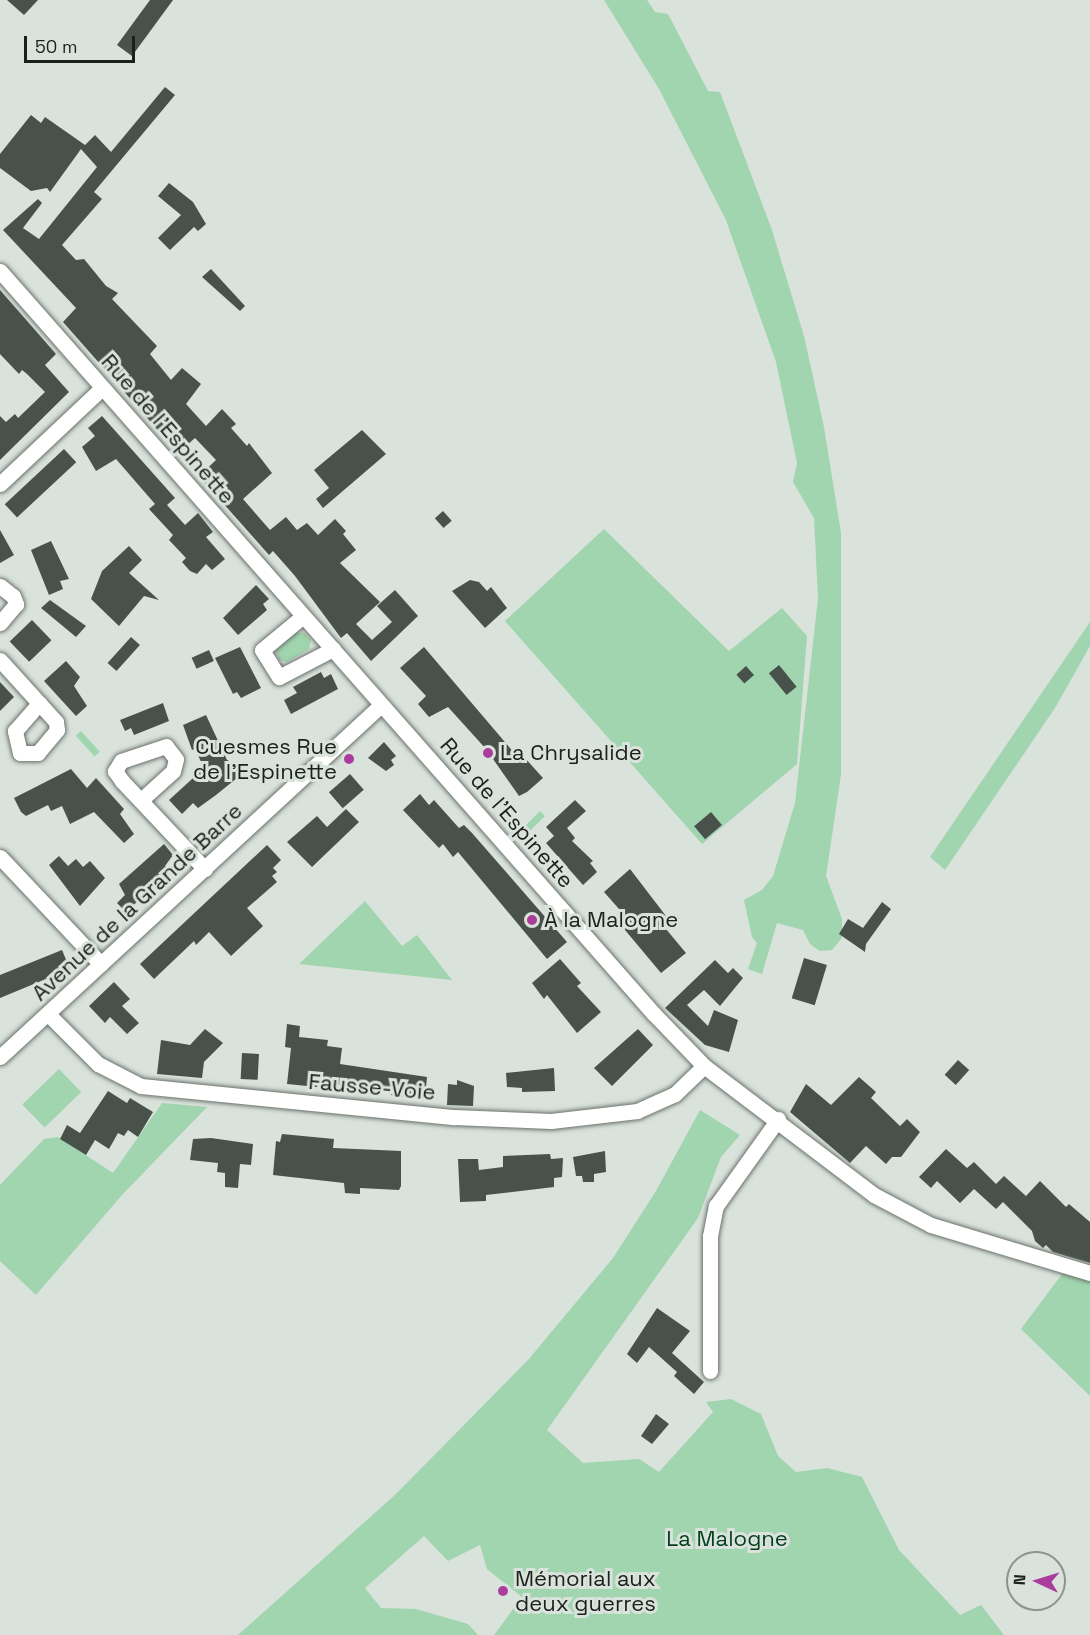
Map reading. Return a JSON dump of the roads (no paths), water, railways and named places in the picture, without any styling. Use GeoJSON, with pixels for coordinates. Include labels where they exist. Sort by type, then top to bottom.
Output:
{"type":"FeatureCollection","features":[{"type":"Feature","properties":{"kind":"street","name":"Rue de l'Espinette"},"geometry":{"type":"LineString","coordinates":[[0,271],[381,705],[704,1066],[778,1119],[874,1195],[931,1225],[1090,1273]]}},
{"type":"Feature","properties":{"kind":"street"},"geometry":{"type":"LineString","coordinates":[[0,484],[102,388]]}},
{"type":"Feature","properties":{"kind":"street"},"geometry":{"type":"LineString","coordinates":[[0,586],[13,596],[16,604],[0,623]]}},
{"type":"Feature","properties":{"kind":"street"},"geometry":{"type":"LineString","coordinates":[[303,616],[262,650],[279,677],[333,649]]}},
{"type":"Feature","properties":{"kind":"street"},"geometry":{"type":"LineString","coordinates":[[0,660],[39,704]]}},
{"type":"Feature","properties":{"kind":"street","name":"Avenue de la Grande Barre"},"geometry":{"type":"LineString","coordinates":[[0,1058],[381,705]]}},
{"type":"Feature","properties":{"kind":"street"},"geometry":{"type":"LineString","coordinates":[[141,800],[205,869]]}},
{"type":"Feature","properties":{"kind":"street"},"geometry":{"type":"LineString","coordinates":[[0,857],[101,964]]}},
{"type":"Feature","properties":{"kind":"street","name":"Fausse-Voie"},"geometry":{"type":"LineString","coordinates":[[48,1014],[98,1064],[141,1086],[454,1117],[551,1121],[637,1111],[675,1094],[704,1066]]}},
{"type":"Feature","properties":{"kind":"street"},"geometry":{"type":"LineString","coordinates":[[710,1371],[710,1236],[716,1206],[778,1119]]}},
{"type":"Feature","properties":{"kind":"place","name":"La Chrysalide"},"geometry":{"type":"Point","coordinates":[488,753]}},
{"type":"Feature","properties":{"kind":"place","name":"Cuesmes Rue de l'Espinette"},"geometry":{"type":"Point","coordinates":[349,759]}},
{"type":"Feature","properties":{"kind":"place","name":"À la Malogne"},"geometry":{"type":"Point","coordinates":[532,920]}},
{"type":"Feature","properties":{"kind":"place","name":"Mémorial aux deux guerres"},"geometry":{"type":"Point","coordinates":[503,1591]}},
{"type":"Feature","properties":{"kind":"park label","name":"La Malogne"},"geometry":{"type":"Point","coordinates":[727,1539]}}]}
